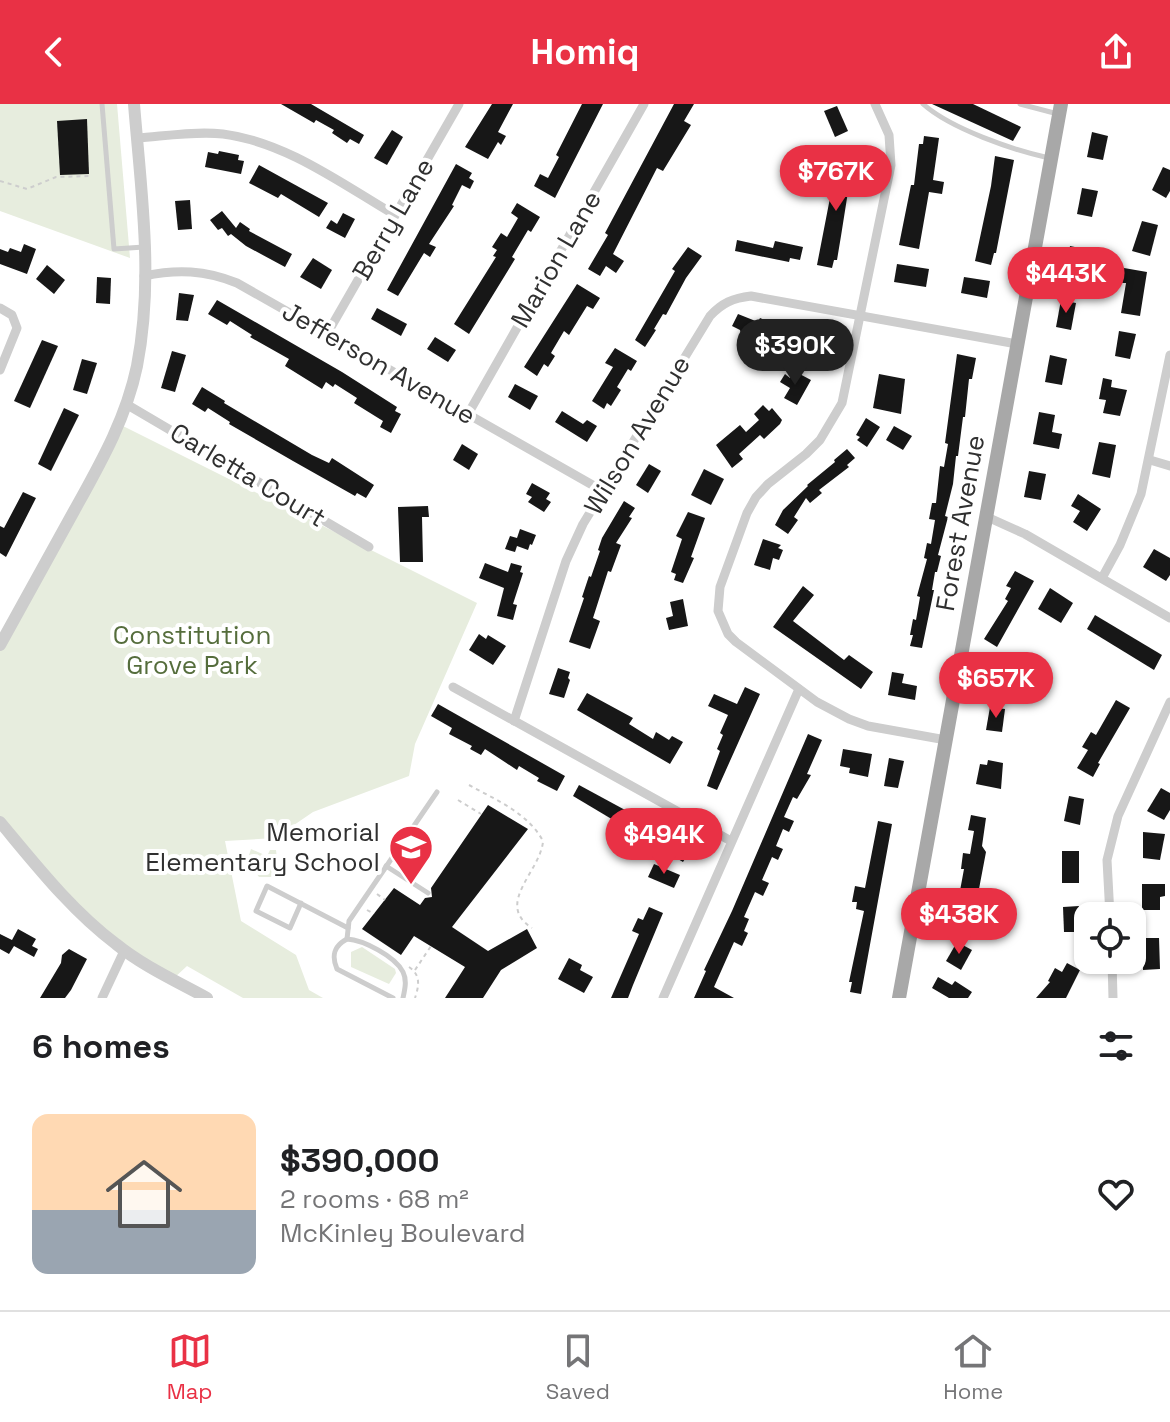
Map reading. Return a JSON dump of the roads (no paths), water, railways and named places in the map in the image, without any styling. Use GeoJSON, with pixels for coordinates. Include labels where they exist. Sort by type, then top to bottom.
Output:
{"type":"FeatureCollection","features":[{"type":"Feature","properties":{"kind":"main road","name":"Forest Avenue"},"geometry":{"type":"LineString","coordinates":[[899,998],[1060,109]]}},
{"type":"Feature","properties":{"kind":"street"},"geometry":{"type":"LineString","coordinates":[[0,645],[109,448],[137,367],[146,247],[134,104]]}},
{"type":"Feature","properties":{"kind":"street","name":"Berry Lane"},"geometry":{"type":"LineString","coordinates":[[327,334],[459,104]]}},
{"type":"Feature","properties":{"kind":"street","name":"Marion Lane"},"geometry":{"type":"LineString","coordinates":[[468,414],[644,104]]}},
{"type":"Feature","properties":{"kind":"street"},"geometry":{"type":"LineString","coordinates":[[875,104],[889,135],[891,165],[839,409],[820,440],[756,497],[747,513],[718,599],[718,611],[728,634],[828,709],[868,726],[946,740]]}},
{"type":"Feature","properties":{"kind":"street"},"geometry":{"type":"LineString","coordinates":[[137,138],[198,133],[247,139],[291,155],[395,215]]}},
{"type":"Feature","properties":{"kind":"street","name":"Jefferson Avenue"},"geometry":{"type":"LineString","coordinates":[[144,276],[183,271],[220,276],[237,283],[603,491]]}},
{"type":"Feature","properties":{"kind":"street","name":"Wilson Avenue"},"geometry":{"type":"LineString","coordinates":[[514,721],[566,561],[583,524],[718,307],[729,300],[751,296],[1017,344]]}},
{"type":"Feature","properties":{"kind":"street"},"geometry":{"type":"LineString","coordinates":[[0,308],[12,315],[17,328],[0,370]]}},
{"type":"Feature","properties":{"kind":"street"},"geometry":{"type":"LineString","coordinates":[[1102,578],[1120,545],[1141,494],[1170,355]]}},
{"type":"Feature","properties":{"kind":"street","name":"Carletta Court"},"geometry":{"type":"LineString","coordinates":[[126,404],[369,547]]}},
{"type":"Feature","properties":{"kind":"street"},"geometry":{"type":"LineString","coordinates":[[1150,460],[1170,466]]}},
{"type":"Feature","properties":{"kind":"street"},"geometry":{"type":"LineString","coordinates":[[985,516],[1025,534],[1170,618]]}},
{"type":"Feature","properties":{"kind":"street"},"geometry":{"type":"LineString","coordinates":[[453,687],[731,841]]}},
{"type":"Feature","properties":{"kind":"street"},"geometry":{"type":"LineString","coordinates":[[663,998],[799,689]]}},
{"type":"Feature","properties":{"kind":"street"},"geometry":{"type":"LineString","coordinates":[[1109,902],[1107,860],[1111,842],[1128,792],[1170,702]]}},
{"type":"Feature","properties":{"kind":"street"},"geometry":{"type":"LineString","coordinates":[[1,824],[72,906],[124,951],[207,998]]}},
{"type":"Feature","properties":{"kind":"street"},"geometry":{"type":"LineString","coordinates":[[102,998],[124,951]]}},
{"type":"Feature","properties":{"kind":"street"},"geometry":{"type":"LineString","coordinates":[[1112,974],[1113,998]]}},
{"type":"Feature","properties":{"kind":"lane"},"geometry":{"type":"LineString","coordinates":[[102,104],[114,249],[146,247]]}},
{"type":"Feature","properties":{"kind":"lane"},"geometry":{"type":"LineString","coordinates":[[923,104],[941,116],[1016,151],[1051,158]]}},
{"type":"Feature","properties":{"kind":"lane"},"geometry":{"type":"LineString","coordinates":[[1020,104],[1060,109]]}},
{"type":"Feature","properties":{"kind":"lane"},"geometry":{"type":"LineString","coordinates":[[347,939],[349,921],[437,792]]}},
{"type":"Feature","properties":{"kind":"lane"},"geometry":{"type":"LineString","coordinates":[[386,866],[428,893]]}},
{"type":"Feature","properties":{"kind":"lane"},"geometry":{"type":"LineString","coordinates":[[301,903],[290,928],[256,911],[267,886],[301,903],[348,928]]}},
{"type":"Feature","properties":{"kind":"lane"},"geometry":{"type":"LineString","coordinates":[[393,998],[337,969],[334,952],[337,946],[347,939],[358,941],[400,967],[404,974],[403,998]]}},
{"type":"Feature","properties":{"kind":"place","name":"Memorial Elementary School"},"geometry":{"type":"Point","coordinates":[411,886]}},
{"type":"Feature","properties":{"kind":"park label","name":"Constitution Grove Park"},"geometry":{"type":"Point","coordinates":[192,650]}}]}
